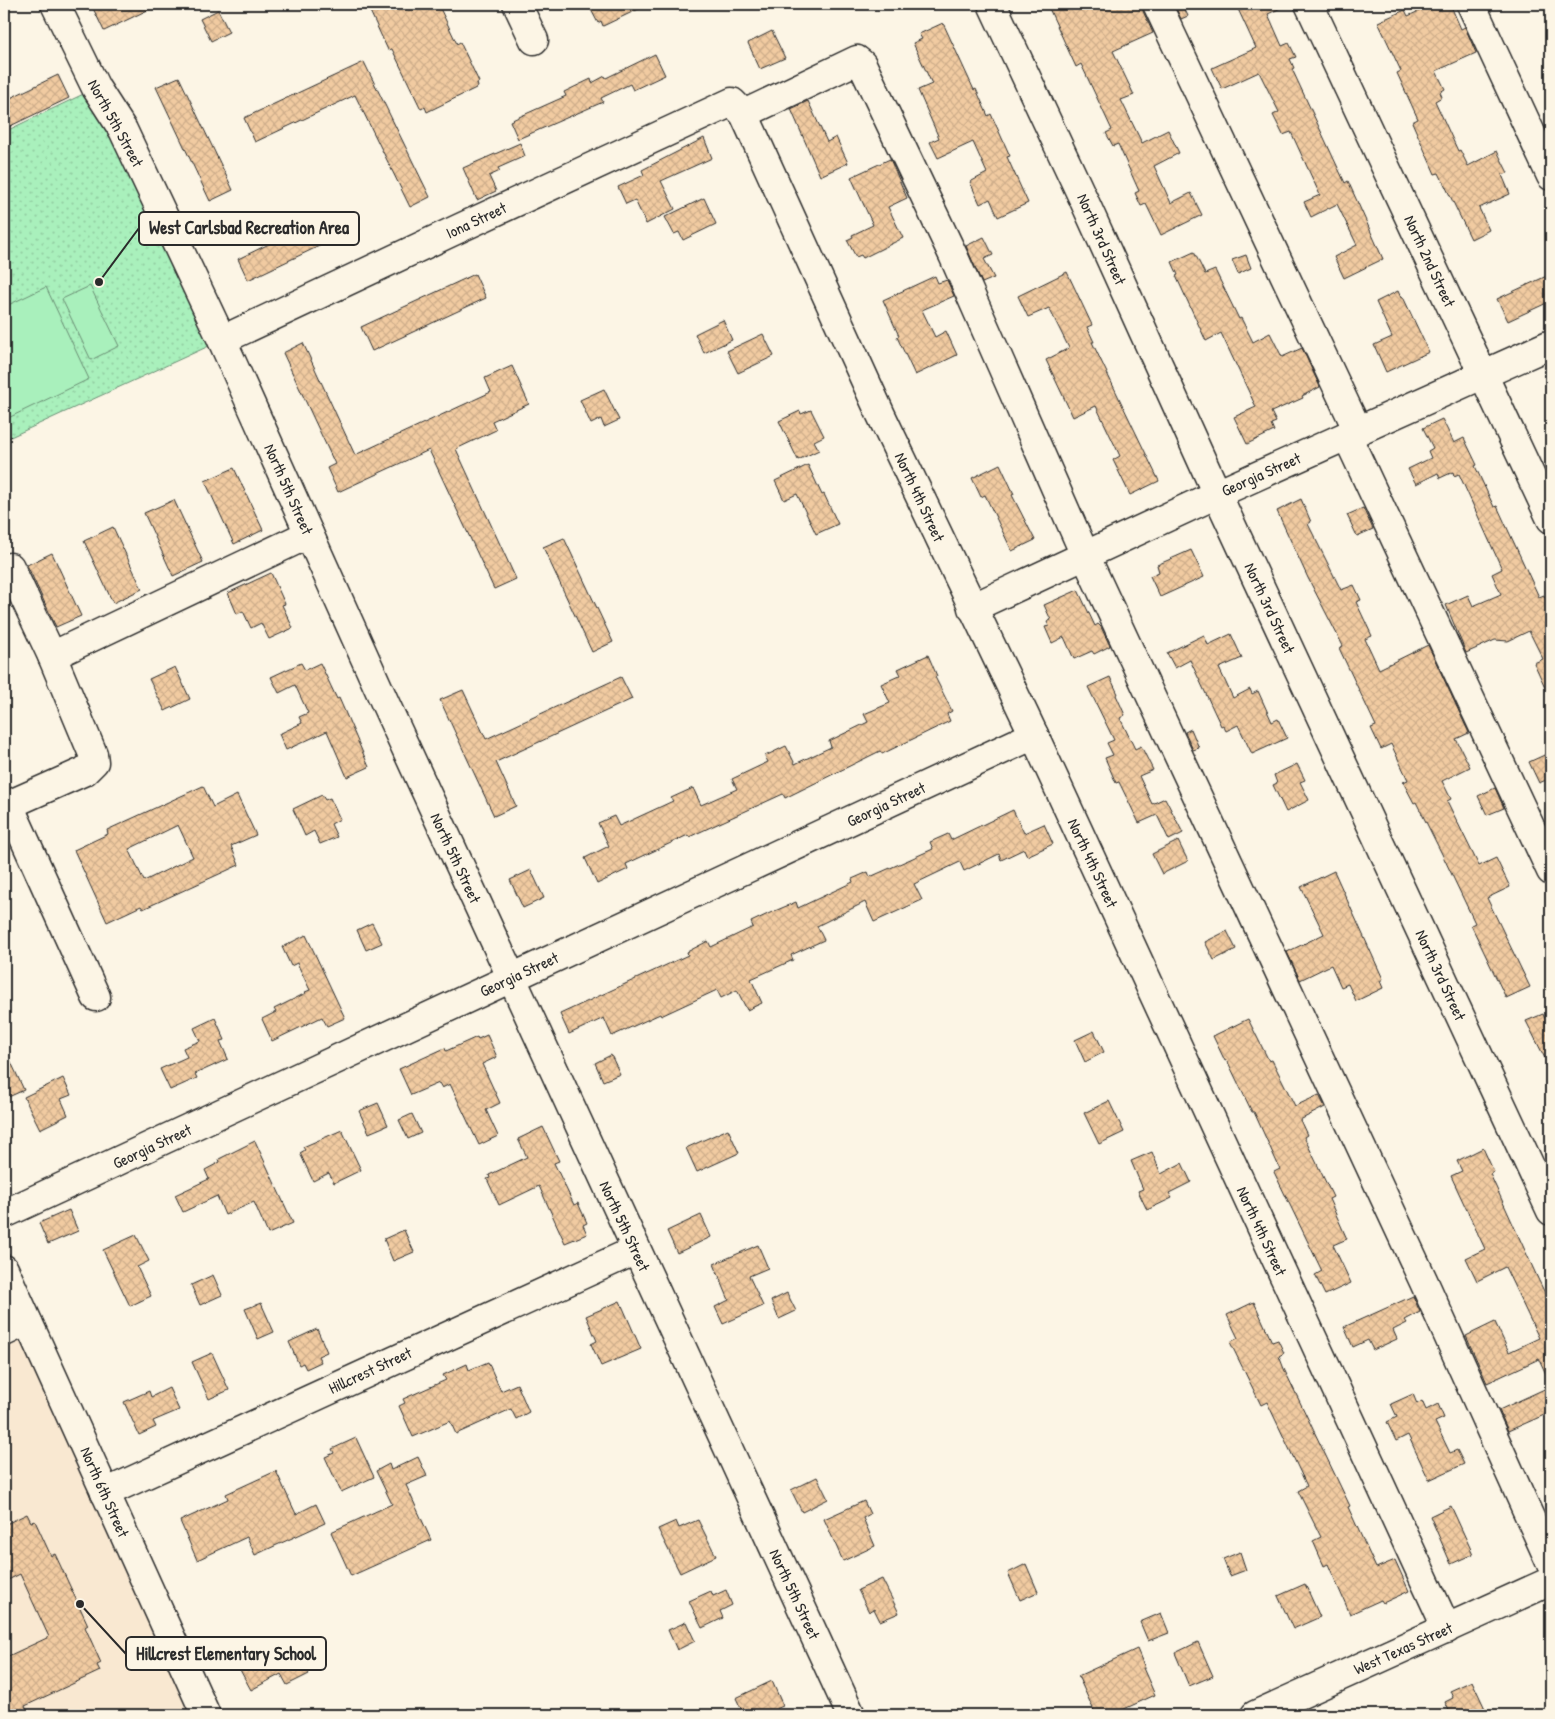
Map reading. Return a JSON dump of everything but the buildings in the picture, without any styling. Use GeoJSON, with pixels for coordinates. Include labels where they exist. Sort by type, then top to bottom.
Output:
{"type":"FeatureCollection","features":[{"type":"Feature","properties":{"kind":"street","name":"North 5th Street"},"geometry":{"type":"LineString","coordinates":[[56,4],[96,88],[123,130],[222,340],[636,1250],[851,1715]]}},
{"type":"Feature","properties":{"kind":"street"},"geometry":{"type":"LineString","coordinates":[[517,4],[534,40]]}},
{"type":"Feature","properties":{"kind":"street","name":"North 3rd Street"},"geometry":{"type":"LineString","coordinates":[[992,4],[1082,196],[1217,494],[1551,1210]]}},
{"type":"Feature","properties":{"kind":"street"},"geometry":{"type":"LineString","coordinates":[[1157,4],[1551,871]]}},
{"type":"Feature","properties":{"kind":"street","name":"North 2nd Street"},"geometry":{"type":"LineString","coordinates":[[1309,4],[1551,518]]}},
{"type":"Feature","properties":{"kind":"street"},"geometry":{"type":"LineString","coordinates":[[1471,4],[1551,176]]}},
{"type":"Feature","properties":{"kind":"street","name":"Iona Street"},"geometry":{"type":"LineString","coordinates":[[222,340],[460,228],[738,108],[857,60],[862,64],[953,255],[1085,555]]}},
{"type":"Feature","properties":{"kind":"street","name":"North 4th Street"},"geometry":{"type":"LineString","coordinates":[[738,108],[972,608],[1034,735],[1446,1629]]}},
{"type":"Feature","properties":{"kind":"street","name":"Georgia Street"},"geometry":{"type":"LineString","coordinates":[[972,608],[1217,494],[1551,344]]}},
{"type":"Feature","properties":{"kind":"street"},"geometry":{"type":"LineString","coordinates":[[52,656],[309,534]]}},
{"type":"Feature","properties":{"kind":"street"},"geometry":{"type":"LineString","coordinates":[[1085,555],[1344,1110],[1551,1564]]}},
{"type":"Feature","properties":{"kind":"street"},"geometry":{"type":"LineString","coordinates":[[10,567],[52,656],[93,754],[94,762],[85,771],[7,806],[96,997]]}},
{"type":"Feature","properties":{"kind":"street","name":"Georgia Street"},"geometry":{"type":"LineString","coordinates":[[4,1214],[1034,735]]}},
{"type":"Feature","properties":{"kind":"street","name":"Hillcrest Street"},"geometry":{"type":"LineString","coordinates":[[105,1493],[636,1250]]}},
{"type":"Feature","properties":{"kind":"street","name":"North 6th Street"},"geometry":{"type":"LineString","coordinates":[[4,1269],[16,1327],[105,1493],[206,1715]]}},
{"type":"Feature","properties":{"kind":"street","name":"West Texas Street"},"geometry":{"type":"LineString","coordinates":[[1255,1715],[1551,1581]]}},
{"type":"Feature","properties":{"kind":"shaded area"},"geometry":{"type":"Polygon","coordinates":[[[27,1321],[206,1715],[4,1715],[4,1332],[27,1321]]]}},
{"type":"Feature","properties":{"kind":"green space"},"geometry":{"type":"Polygon","coordinates":[[[96,88],[222,340],[4,440],[4,132],[96,88]]]}},
{"type":"Feature","properties":{"kind":"green space"},"geometry":{"type":"Polygon","coordinates":[[[90,286],[119,346],[91,360],[62,299],[90,286]]]}},
{"type":"Feature","properties":{"kind":"green space"},"geometry":{"type":"Polygon","coordinates":[[[46,287],[89,379],[4,420],[4,307],[46,287]]]}},
{"type":"Feature","properties":{"kind":"place","name":"West Carlsbad Recreation Area"},"geometry":{"type":"Point","coordinates":[99,282]}},
{"type":"Feature","properties":{"kind":"place","name":"Hillcrest Elementary School"},"geometry":{"type":"Point","coordinates":[80,1604]}}]}
